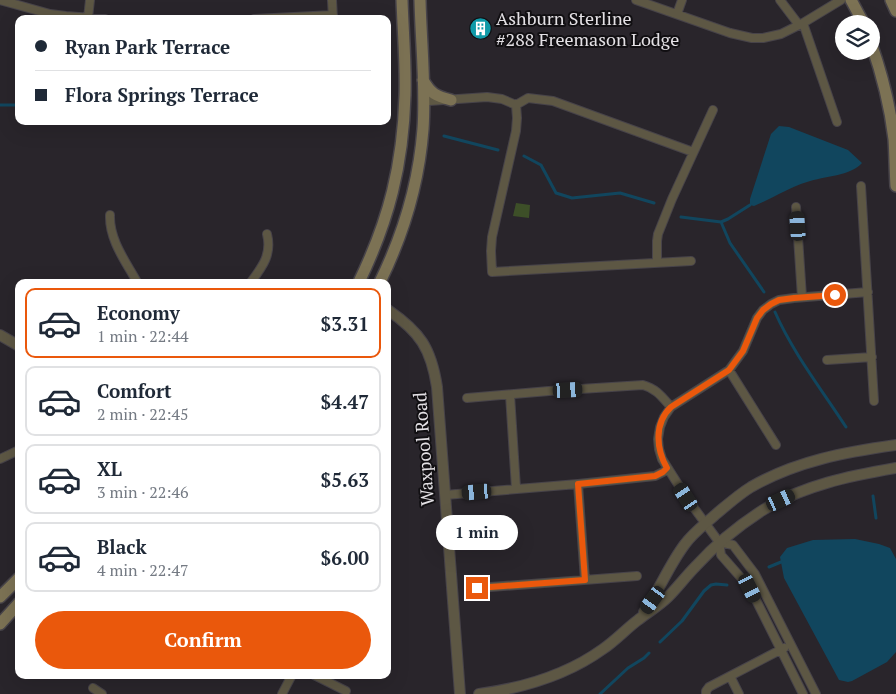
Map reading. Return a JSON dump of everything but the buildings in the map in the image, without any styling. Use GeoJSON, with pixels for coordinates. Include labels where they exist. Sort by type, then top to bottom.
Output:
{"type":"FeatureCollection","features":[{"type":"Feature","properties":{"kind":"main road"},"geometry":{"type":"LineString","coordinates":[[360,279],[379,237],[394,187],[399,162],[404,124],[405,94],[402,0]]}},
{"type":"Feature","properties":{"kind":"main road"},"geometry":{"type":"LineString","coordinates":[[381,279],[393,254],[404,222],[420,157],[424,99],[420,0]]}},
{"type":"Feature","properties":{"kind":"main road"},"geometry":{"type":"LineString","coordinates":[[851,0],[859,15]]}},
{"type":"Feature","properties":{"kind":"main road"},"geometry":{"type":"LineString","coordinates":[[891,0],[896,11]]}},
{"type":"Feature","properties":{"kind":"main road"},"geometry":{"type":"LineString","coordinates":[[876,60],[890,112],[894,139],[896,186]]}},
{"type":"Feature","properties":{"kind":"main road"},"geometry":{"type":"LineString","coordinates":[[405,65],[414,89],[424,99]]}},
{"type":"Feature","properties":{"kind":"main road"},"geometry":{"type":"LineString","coordinates":[[423,80],[429,90],[438,96],[451,100]]}},
{"type":"Feature","properties":{"kind":"main road"},"geometry":{"type":"LineString","coordinates":[[0,597],[15,582]]}},
{"type":"Feature","properties":{"kind":"main road"},"geometry":{"type":"LineString","coordinates":[[0,624],[15,608]]}},
{"type":"Feature","properties":{"kind":"street"},"geometry":{"type":"LineString","coordinates":[[0,0],[60,15]]}},
{"type":"Feature","properties":{"kind":"street"},"geometry":{"type":"LineString","coordinates":[[88,15],[90,0]]}},
{"type":"Feature","properties":{"kind":"street"},"geometry":{"type":"LineString","coordinates":[[332,0],[333,15]]}},
{"type":"Feature","properties":{"kind":"street"},"geometry":{"type":"LineString","coordinates":[[636,0],[730,33],[752,38],[773,37],[781,34],[841,0]]}},
{"type":"Feature","properties":{"kind":"street"},"geometry":{"type":"LineString","coordinates":[[678,14],[682,0]]}},
{"type":"Feature","properties":{"kind":"street"},"geometry":{"type":"LineString","coordinates":[[780,0],[801,24],[837,122]]}},
{"type":"Feature","properties":{"kind":"street"},"geometry":{"type":"LineString","coordinates":[[424,99],[429,101],[488,97],[502,99],[516,105]]}},
{"type":"Feature","properties":{"kind":"street"},"geometry":{"type":"LineString","coordinates":[[516,105],[528,98],[553,100],[693,152]]}},
{"type":"Feature","properties":{"kind":"street"},"geometry":{"type":"LineString","coordinates":[[516,105],[516,131],[492,237],[492,272],[691,261]]}},
{"type":"Feature","properties":{"kind":"street"},"geometry":{"type":"LineString","coordinates":[[657,263],[658,234],[713,110]]}},
{"type":"Feature","properties":{"kind":"street"},"geometry":{"type":"LineString","coordinates":[[861,186],[874,401]]}},
{"type":"Feature","properties":{"kind":"street"},"geometry":{"type":"LineString","coordinates":[[796,207],[802,297]]}},
{"type":"Feature","properties":{"kind":"street"},"geometry":{"type":"LineString","coordinates":[[110,215],[111,232],[135,279]]}},
{"type":"Feature","properties":{"kind":"street"},"geometry":{"type":"LineString","coordinates":[[253,279],[266,258],[269,248],[267,234]]}},
{"type":"Feature","properties":{"kind":"street"},"geometry":{"type":"LineString","coordinates":[[803,694],[750,588],[721,555],[720,542],[705,524],[667,468],[662,459],[658,438],[664,417],[671,407],[729,370],[743,351],[757,318],[771,304],[779,300],[802,297],[868,292]]}},
{"type":"Feature","properties":{"kind":"street","name":"Waxpool Road"},"geometry":{"type":"LineString","coordinates":[[391,312],[422,340],[435,371],[460,694]]}},
{"type":"Feature","properties":{"kind":"street"},"geometry":{"type":"LineString","coordinates":[[0,335],[15,344]]}},
{"type":"Feature","properties":{"kind":"street"},"geometry":{"type":"LineString","coordinates":[[827,360],[872,357]]}},
{"type":"Feature","properties":{"kind":"street"},"geometry":{"type":"LineString","coordinates":[[729,370],[776,445]]}},
{"type":"Feature","properties":{"kind":"street"},"geometry":{"type":"LineString","coordinates":[[466,398],[642,385],[651,387],[671,407]]}},
{"type":"Feature","properties":{"kind":"street"},"geometry":{"type":"LineString","coordinates":[[510,395],[516,488]]}},
{"type":"Feature","properties":{"kind":"street"},"geometry":{"type":"LineString","coordinates":[[639,619],[653,600],[686,542],[732,500],[770,478],[806,463],[826,457],[896,445]]}},
{"type":"Feature","properties":{"kind":"street"},"geometry":{"type":"LineString","coordinates":[[0,459],[15,452]]}},
{"type":"Feature","properties":{"kind":"street"},"geometry":{"type":"LineString","coordinates":[[445,495],[655,476],[667,468]]}},
{"type":"Feature","properties":{"kind":"street"},"geometry":{"type":"LineString","coordinates":[[479,694],[533,683],[564,671],[602,650],[668,597],[696,565],[720,542],[763,510],[802,491],[837,479],[896,468]]}},
{"type":"Feature","properties":{"kind":"street"},"geometry":{"type":"LineString","coordinates":[[578,484],[585,580]]}},
{"type":"Feature","properties":{"kind":"street"},"geometry":{"type":"LineString","coordinates":[[720,542],[733,545],[755,574],[816,694]]}},
{"type":"Feature","properties":{"kind":"street"},"geometry":{"type":"LineString","coordinates":[[477,588],[637,576]]}},
{"type":"Feature","properties":{"kind":"street"},"geometry":{"type":"LineString","coordinates":[[706,694],[709,687],[767,658],[790,644]]}},
{"type":"Feature","properties":{"kind":"street"},"geometry":{"type":"LineString","coordinates":[[730,676],[739,694]]}},
{"type":"Feature","properties":{"kind":"street"},"geometry":{"type":"LineString","coordinates":[[282,694],[290,679]]}},
{"type":"Feature","properties":{"kind":"street"},"geometry":{"type":"LineString","coordinates":[[322,679],[346,691]]}},
{"type":"Feature","properties":{"kind":"street"},"geometry":{"type":"LineString","coordinates":[[93,688],[102,694]]}},
{"type":"Feature","properties":{"kind":"green space"},"geometry":{"type":"Polygon","coordinates":[[[516,203],[530,205],[529,218],[513,216],[516,203]]]}},
{"type":"Feature","properties":{"kind":"water"},"geometry":{"type":"Polygon","coordinates":[[[779,126],[789,127],[848,150],[862,163],[851,171],[801,184],[754,206],[750,205],[750,199],[771,134],[779,126]]]}},
{"type":"Feature","properties":{"kind":"water"},"geometry":{"type":"Polygon","coordinates":[[[855,539],[890,548],[896,559],[896,652],[887,662],[848,682],[839,680],[784,578],[780,557],[787,548],[813,540],[855,539]]]}},
{"type":"Feature","properties":{"kind":"waterway"},"geometry":{"type":"LineString","coordinates":[[0,105],[15,105]]}},
{"type":"Feature","properties":{"kind":"waterway"},"geometry":{"type":"LineString","coordinates":[[444,136],[498,150]]}},
{"type":"Feature","properties":{"kind":"waterway"},"geometry":{"type":"LineString","coordinates":[[524,156],[541,165],[556,193],[572,198],[620,193],[654,203]]}},
{"type":"Feature","properties":{"kind":"waterway"},"geometry":{"type":"LineString","coordinates":[[681,217],[721,222],[750,205]]}},
{"type":"Feature","properties":{"kind":"waterway"},"geometry":{"type":"LineString","coordinates":[[721,222],[730,243],[764,292]]}},
{"type":"Feature","properties":{"kind":"waterway"},"geometry":{"type":"LineString","coordinates":[[775,312],[799,357],[846,427]]}},
{"type":"Feature","properties":{"kind":"waterway"},"geometry":{"type":"LineString","coordinates":[[873,496],[876,518]]}},
{"type":"Feature","properties":{"kind":"waterway"},"geometry":{"type":"LineString","coordinates":[[769,567],[781,562]]}},
{"type":"Feature","properties":{"kind":"waterway"},"geometry":{"type":"LineString","coordinates":[[660,642],[682,621],[704,591],[711,585],[727,585]]}},
{"type":"Feature","properties":{"kind":"waterway"},"geometry":{"type":"LineString","coordinates":[[600,694],[628,668],[649,653]]}},
{"type":"Feature","properties":{"kind":"place","name":"Ashburn Sterline #288 Freemason Lodge"},"geometry":{"type":"Point","coordinates":[480,29]}},
{"type":"Feature","properties":{"kind":"route"},"geometry":{"type":"LineString","coordinates":[[477,588],[585,580],[578,484],[655,476],[663,472],[667,468],[662,459],[658,438],[660,427],[668,410],[729,370],[743,351],[757,318],[763,310],[783,299],[835,295]]}}]}
